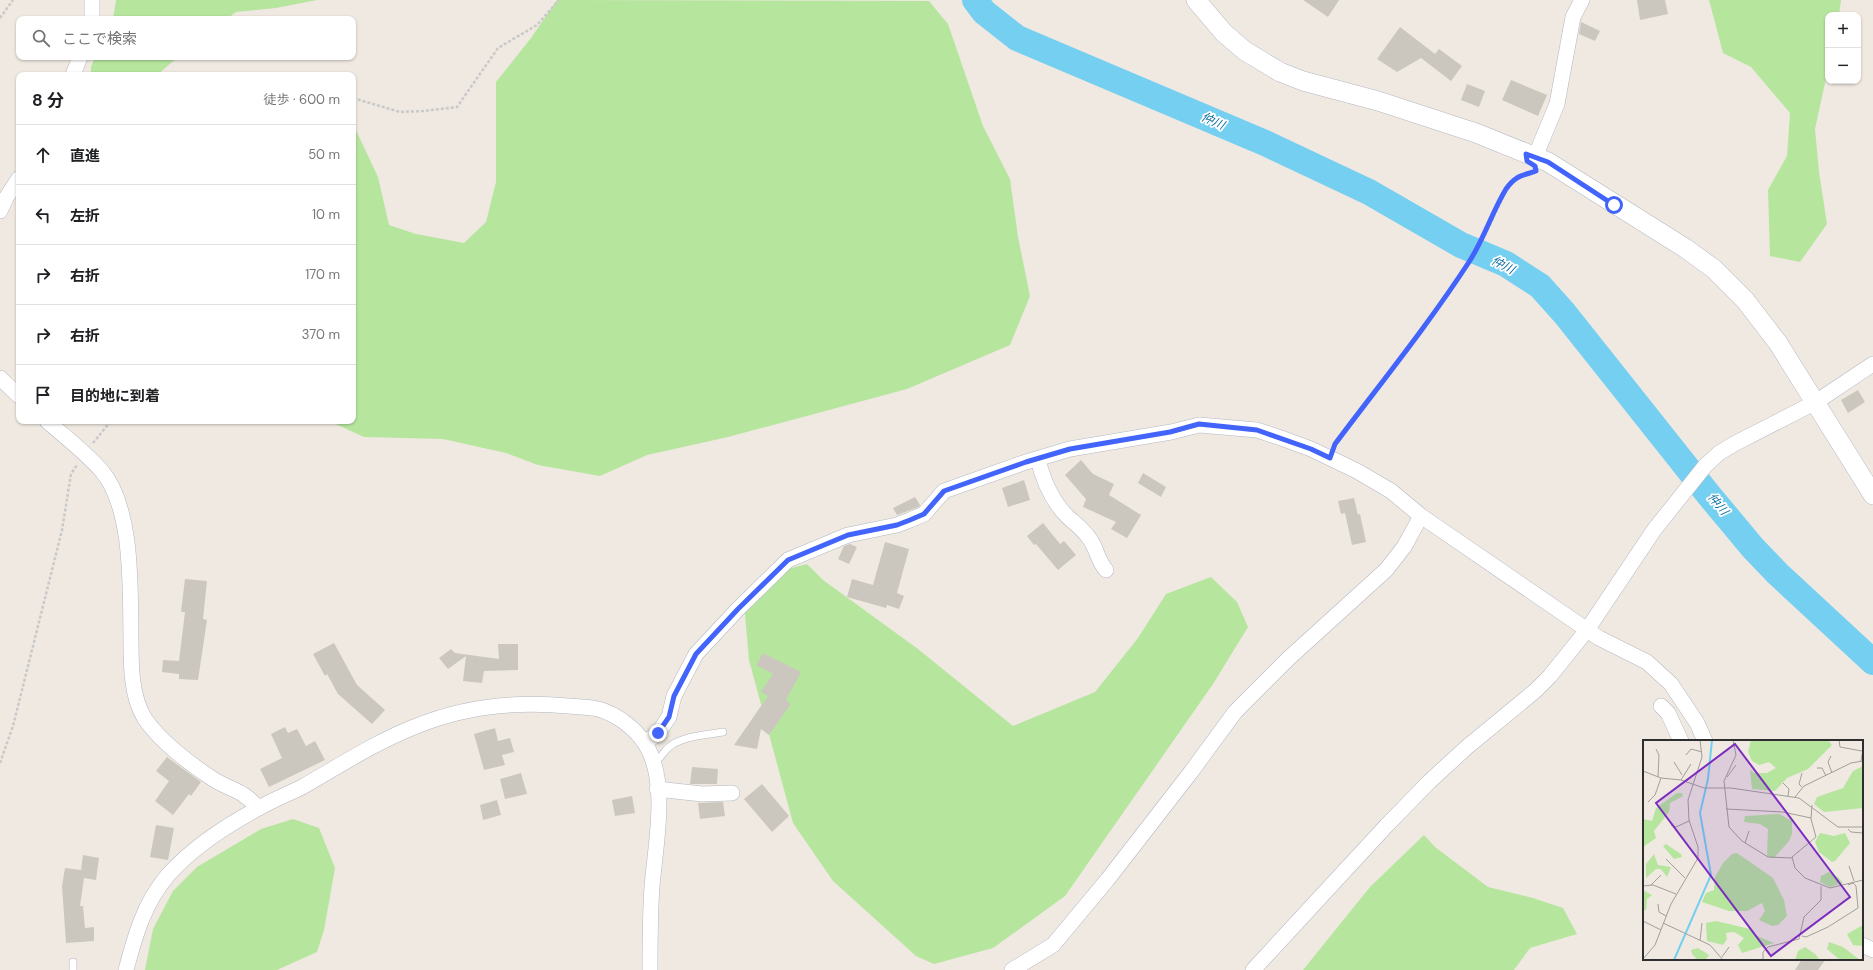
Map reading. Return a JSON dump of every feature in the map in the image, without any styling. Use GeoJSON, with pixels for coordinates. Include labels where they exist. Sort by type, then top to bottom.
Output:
{"type":"FeatureCollection","features":[{"type":"Feature","properties":{"kind":"street"},"geometry":{"type":"LineString","coordinates":[[92,0],[92,16]]}},
{"type":"Feature","properties":{"kind":"street"},"geometry":{"type":"LineString","coordinates":[[1196,0],[1224,32],[1245,51],[1280,72],[1303,81],[1378,101],[1476,133],[1548,162],[1685,248],[1714,270],[1745,300],[1778,343],[1873,495]]}},
{"type":"Feature","properties":{"kind":"street"},"geometry":{"type":"LineString","coordinates":[[1530,156],[1558,104],[1573,17],[1582,0]]}},
{"type":"Feature","properties":{"kind":"street"},"geometry":{"type":"LineString","coordinates":[[74,72],[79,60]]}},
{"type":"Feature","properties":{"kind":"street"},"geometry":{"type":"LineString","coordinates":[[0,211],[16,183]]}},
{"type":"Feature","properties":{"kind":"street"},"geometry":{"type":"LineString","coordinates":[[1253,970],[1386,825],[1430,781],[1467,747],[1535,691],[1570,654],[1654,530],[1705,466],[1719,453],[1816,402],[1873,364]]}},
{"type":"Feature","properties":{"kind":"street"},"geometry":{"type":"LineString","coordinates":[[0,378],[16,393]]}},
{"type":"Feature","properties":{"kind":"street"},"geometry":{"type":"LineString","coordinates":[[50,424],[101,470],[113,488],[121,511],[128,562],[131,660],[137,700],[145,719],[159,735],[183,757],[214,779],[242,792],[258,808]]}},
{"type":"Feature","properties":{"kind":"street"},"geometry":{"type":"LineString","coordinates":[[645,743],[658,733],[669,717],[674,696],[696,654],[738,609],[788,560],[848,535],[897,525],[910,520],[924,514],[944,491],[1038,458],[1070,449],[1170,432],[1199,424],[1257,430],[1311,449],[1391,491],[1421,516],[1467,546],[1587,630],[1647,662],[1671,684],[1686,706],[1704,740]]}},
{"type":"Feature","properties":{"kind":"street"},"geometry":{"type":"LineString","coordinates":[[1038,458],[1043,478],[1055,500],[1066,515],[1090,539],[1099,562],[1106,570]]}},
{"type":"Feature","properties":{"kind":"street"},"geometry":{"type":"LineString","coordinates":[[1012,970],[1053,945],[1108,879],[1191,772],[1235,712],[1289,658],[1386,570],[1404,547],[1421,516]]}},
{"type":"Feature","properties":{"kind":"street"},"geometry":{"type":"LineString","coordinates":[[126,970],[140,920],[148,904],[168,876],[213,836],[258,808],[300,788],[371,747],[414,727],[457,713],[502,706],[529,704],[552,704],[600,710],[623,722],[637,732],[645,743],[653,763],[660,823],[652,888],[650,970]]}},
{"type":"Feature","properties":{"kind":"street"},"geometry":{"type":"LineString","coordinates":[[1661,706],[1668,713],[1681,740]]}},
{"type":"Feature","properties":{"kind":"street"},"geometry":{"type":"LineString","coordinates":[[657,789],[702,794],[732,794]]}},
{"type":"Feature","properties":{"kind":"street"},"geometry":{"type":"LineString","coordinates":[[1863,945],[1873,950]]}},
{"type":"Feature","properties":{"kind":"lane"},"geometry":{"type":"LineString","coordinates":[[653,763],[662,757],[668,747],[682,741],[723,732]]}},
{"type":"Feature","properties":{"kind":"lane"},"geometry":{"type":"LineString","coordinates":[[73,962],[73,970]]}},
{"type":"Feature","properties":{"kind":"path"},"geometry":{"type":"LineString","coordinates":[[0,18],[13,0]]}},
{"type":"Feature","properties":{"kind":"path"},"geometry":{"type":"LineString","coordinates":[[356,99],[400,112],[423,112],[457,106],[498,48],[537,25],[559,0]]}},
{"type":"Feature","properties":{"kind":"path"},"geometry":{"type":"LineString","coordinates":[[1330,458],[1335,444],[1394,368],[1469,262],[1482,241],[1506,189],[1519,175],[1536,171],[1535,166],[1527,161],[1530,156]]}},
{"type":"Feature","properties":{"kind":"path"},"geometry":{"type":"LineString","coordinates":[[0,763],[13,726],[27,664],[62,530],[70,474],[108,424]]}},
{"type":"Feature","properties":{"kind":"green space"},"geometry":{"type":"Polygon","coordinates":[[[116,0],[317,0],[276,8],[236,12],[231,16],[113,16],[116,0]]]}},
{"type":"Feature","properties":{"kind":"green space"},"geometry":{"type":"Polygon","coordinates":[[[557,0],[929,1],[948,24],[983,126],[1010,179],[1018,237],[1030,296],[1010,345],[907,389],[728,437],[647,455],[600,476],[538,465],[506,453],[443,439],[364,437],[336,424],[356,424],[356,130],[378,177],[389,225],[416,234],[464,243],[486,222],[496,182],[496,82],[531,38],[557,0]]]}},
{"type":"Feature","properties":{"kind":"green space"},"geometry":{"type":"Polygon","coordinates":[[[1709,0],[1841,0],[1839,12],[1825,12],[1825,83],[1815,129],[1819,172],[1827,224],[1800,262],[1770,256],[1768,190],[1787,156],[1790,113],[1751,67],[1723,53],[1709,0]]]}},
{"type":"Feature","properties":{"kind":"green space"},"geometry":{"type":"Polygon","coordinates":[[[94,60],[174,60],[160,72],[91,72],[94,60]]]}},
{"type":"Feature","properties":{"kind":"green space"},"geometry":{"type":"Polygon","coordinates":[[[807,564],[823,580],[918,649],[1013,726],[1095,692],[1138,638],[1166,594],[1211,577],[1237,602],[1248,627],[1213,684],[1065,896],[993,948],[934,964],[916,956],[833,881],[793,823],[749,660],[744,603],[780,571],[807,564]]]}},
{"type":"Feature","properties":{"kind":"green space"},"geometry":{"type":"Polygon","coordinates":[[[293,819],[319,828],[335,868],[324,930],[317,952],[277,970],[145,970],[153,929],[173,891],[197,867],[261,829],[293,819]]]}},
{"type":"Feature","properties":{"kind":"green space"},"geometry":{"type":"Polygon","coordinates":[[[1424,835],[1435,847],[1488,887],[1533,898],[1563,908],[1577,934],[1530,948],[1514,970],[1303,970],[1370,887],[1424,835]]]}},
{"type":"Feature","properties":{"kind":"building"},"geometry":{"type":"Polygon","coordinates":[[[1303,0],[1339,0],[1328,17],[1303,0]]]}},
{"type":"Feature","properties":{"kind":"building"},"geometry":{"type":"Polygon","coordinates":[[[1637,0],[1665,0],[1668,14],[1640,20],[1637,0]]]}},
{"type":"Feature","properties":{"kind":"building"},"geometry":{"type":"Polygon","coordinates":[[[1581,22],[1600,31],[1595,41],[1579,34],[1581,22]]]}},
{"type":"Feature","properties":{"kind":"building"},"geometry":{"type":"Polygon","coordinates":[[[1400,27],[1435,54],[1439,49],[1462,66],[1451,81],[1421,58],[1397,72],[1377,59],[1400,27]]]}},
{"type":"Feature","properties":{"kind":"building"},"geometry":{"type":"Polygon","coordinates":[[[1511,80],[1547,95],[1538,116],[1502,100],[1511,80]]]}},
{"type":"Feature","properties":{"kind":"building"},"geometry":{"type":"Polygon","coordinates":[[[1467,84],[1485,91],[1479,107],[1461,100],[1467,84]]]}},
{"type":"Feature","properties":{"kind":"building"},"geometry":{"type":"Polygon","coordinates":[[[1858,390],[1865,402],[1848,413],[1841,400],[1858,390]]]}},
{"type":"Feature","properties":{"kind":"building"},"geometry":{"type":"Polygon","coordinates":[[[1081,460],[1093,474],[1114,484],[1109,495],[1141,515],[1127,538],[1111,529],[1116,522],[1083,507],[1086,499],[1065,475],[1081,460]]]}},
{"type":"Feature","properties":{"kind":"building"},"geometry":{"type":"Polygon","coordinates":[[[1143,473],[1166,487],[1161,497],[1138,483],[1143,473]]]}},
{"type":"Feature","properties":{"kind":"building"},"geometry":{"type":"Polygon","coordinates":[[[1024,480],[1030,500],[1008,507],[1002,488],[1024,480]]]}},
{"type":"Feature","properties":{"kind":"building"},"geometry":{"type":"Polygon","coordinates":[[[915,497],[920,505],[919,507],[897,515],[893,508],[915,497]]]}},
{"type":"Feature","properties":{"kind":"building"},"geometry":{"type":"Polygon","coordinates":[[[1354,498],[1358,515],[1360,514],[1366,542],[1352,545],[1345,513],[1341,514],[1338,501],[1354,498]]]}},
{"type":"Feature","properties":{"kind":"building"},"geometry":{"type":"Polygon","coordinates":[[[1043,523],[1060,544],[1064,541],[1076,555],[1058,570],[1036,544],[1034,545],[1027,536],[1043,523]]]}},
{"type":"Feature","properties":{"kind":"building"},"geometry":{"type":"Polygon","coordinates":[[[885,542],[909,549],[897,593],[904,596],[899,609],[887,605],[886,608],[847,597],[852,579],[873,585],[885,542]]]}},
{"type":"Feature","properties":{"kind":"building"},"geometry":{"type":"Polygon","coordinates":[[[850,544],[857,547],[849,564],[838,559],[844,546],[850,544]]]}},
{"type":"Feature","properties":{"kind":"building"},"geometry":{"type":"Polygon","coordinates":[[[185,579],[207,581],[203,619],[207,620],[198,680],[179,679],[179,674],[162,672],[163,660],[179,661],[185,612],[181,612],[185,579]]]}},
{"type":"Feature","properties":{"kind":"building"},"geometry":{"type":"Polygon","coordinates":[[[334,643],[357,685],[385,710],[372,724],[338,694],[327,674],[325,676],[313,654],[334,643]]]}},
{"type":"Feature","properties":{"kind":"building"},"geometry":{"type":"Polygon","coordinates":[[[498,644],[518,644],[518,670],[484,671],[482,683],[463,681],[466,656],[448,669],[439,658],[451,649],[455,653],[499,659],[498,644]]]}},
{"type":"Feature","properties":{"kind":"building"},"geometry":{"type":"Polygon","coordinates":[[[763,653],[801,672],[786,700],[791,704],[769,735],[761,729],[757,749],[734,745],[768,696],[761,692],[773,674],[756,665],[763,653]]]}},
{"type":"Feature","properties":{"kind":"building"},"geometry":{"type":"Polygon","coordinates":[[[285,727],[288,733],[297,729],[306,746],[315,741],[325,760],[269,787],[260,769],[282,758],[271,734],[285,727]]]}},
{"type":"Feature","properties":{"kind":"building"},"geometry":{"type":"Polygon","coordinates":[[[495,728],[498,741],[510,738],[514,752],[502,755],[505,765],[484,770],[474,734],[495,728]]]}},
{"type":"Feature","properties":{"kind":"building"},"geometry":{"type":"Polygon","coordinates":[[[167,757],[201,782],[191,796],[189,794],[173,815],[155,801],[169,781],[156,771],[167,757]]]}},
{"type":"Feature","properties":{"kind":"building"},"geometry":{"type":"Polygon","coordinates":[[[692,767],[718,769],[717,784],[690,784],[692,767]]]}},
{"type":"Feature","properties":{"kind":"building"},"geometry":{"type":"Polygon","coordinates":[[[521,773],[527,794],[505,799],[500,779],[521,773]]]}},
{"type":"Feature","properties":{"kind":"building"},"geometry":{"type":"Polygon","coordinates":[[[762,784],[789,816],[772,832],[744,799],[762,784]]]}},
{"type":"Feature","properties":{"kind":"building"},"geometry":{"type":"Polygon","coordinates":[[[632,796],[635,813],[615,816],[612,800],[632,796]]]}},
{"type":"Feature","properties":{"kind":"building"},"geometry":{"type":"Polygon","coordinates":[[[497,800],[501,815],[483,820],[480,805],[497,800]]]}},
{"type":"Feature","properties":{"kind":"building"},"geometry":{"type":"Polygon","coordinates":[[[723,802],[725,816],[700,819],[698,803],[723,802]]]}},
{"type":"Feature","properties":{"kind":"building"},"geometry":{"type":"Polygon","coordinates":[[[156,825],[174,828],[168,860],[150,857],[156,825]]]}},
{"type":"Feature","properties":{"kind":"building"},"geometry":{"type":"Polygon","coordinates":[[[83,855],[99,858],[96,880],[84,878],[80,906],[83,906],[85,928],[94,927],[94,941],[66,943],[62,886],[65,868],[81,870],[83,855]]]}},
{"type":"Feature","properties":{"kind":"building"},"geometry":{"type":"Polygon","coordinates":[[[1801,960],[1825,960],[1818,970],[1795,970],[1801,960]]]}},
{"type":"Feature","properties":{"kind":"waterway","name":"仲川"},"geometry":{"type":"LineString","coordinates":[[975,0],[984,12],[1017,38],[1265,143],[1369,192],[1461,245],[1506,264],[1540,286],[1565,314],[1708,494],[1753,548],[1778,574],[1873,662]]}},
{"type":"Feature","properties":{"kind":"route"},"geometry":{"type":"LineString","coordinates":[[658,733],[669,717],[674,696],[696,654],[738,609],[788,560],[848,535],[897,525],[924,514],[944,491],[965,482],[1070,449],[1170,432],[1199,424],[1257,430],[1311,449],[1330,458],[1335,444],[1394,368],[1469,262],[1482,241],[1490,220],[1506,189],[1519,175],[1536,171],[1535,166],[1527,161],[1526,154],[1548,162],[1614,205]]}}]}
